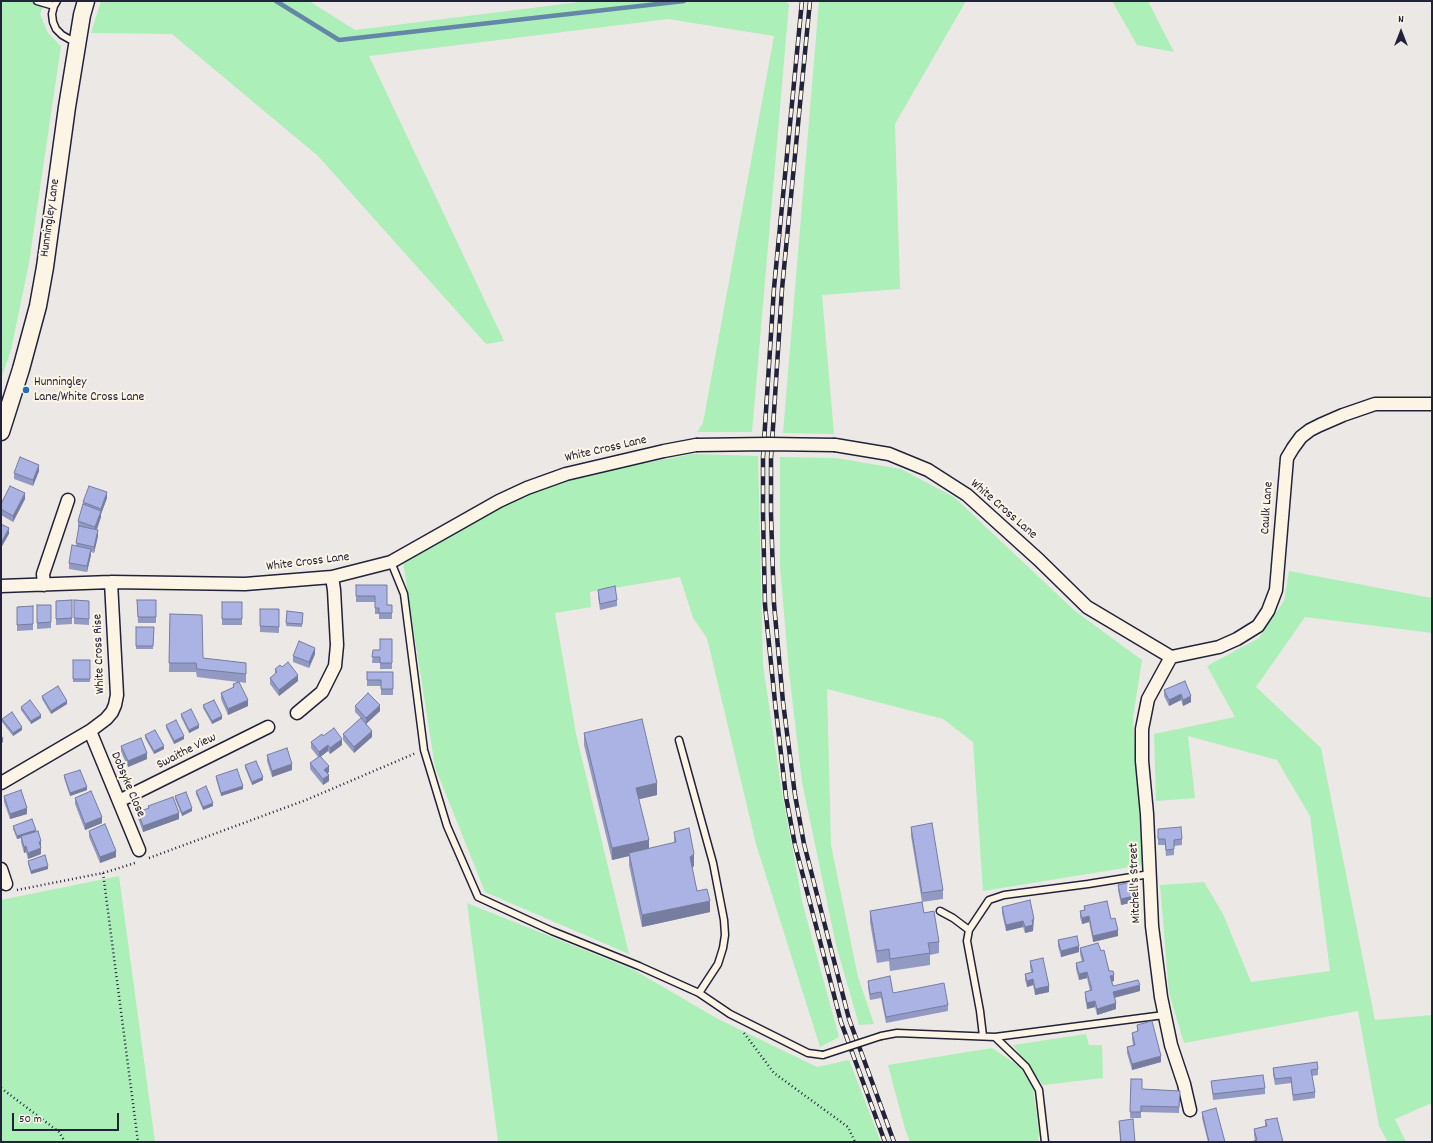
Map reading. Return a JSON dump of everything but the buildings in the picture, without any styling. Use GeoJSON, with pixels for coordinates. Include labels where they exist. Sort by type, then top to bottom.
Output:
{"type":"FeatureCollection","features":[{"type":"Feature","properties":{"kind":"main road","name":"Hunningley Lane"},"geometry":{"type":"LineString","coordinates":[[1,432],[31,336],[39,300],[45,267],[66,107],[77,41],[86,1]]}},
{"type":"Feature","properties":{"kind":"street","name":"Caulk Lane"},"geometry":{"type":"LineString","coordinates":[[1171,658],[1219,647],[1237,639],[1258,626],[1268,612],[1276,590],[1287,458],[1301,437],[1310,430],[1326,422],[1375,404],[1432,404]]}},
{"type":"Feature","properties":{"kind":"street","name":"White Cross Lane"},"geometry":{"type":"LineString","coordinates":[[1,586],[111,582],[245,584],[332,577],[391,562],[499,501],[527,488],[566,474],[696,445],[835,445],[888,454],[928,470],[967,495],[1039,560],[1087,607],[1171,658]]}},
{"type":"Feature","properties":{"kind":"street"},"geometry":{"type":"LineString","coordinates":[[44,585],[43,574],[68,500]]}},
{"type":"Feature","properties":{"kind":"street"},"geometry":{"type":"LineString","coordinates":[[297,713],[322,692],[335,666],[337,645],[332,577]]}},
{"type":"Feature","properties":{"kind":"street","name":"White Cross Rise"},"geometry":{"type":"LineString","coordinates":[[1,782],[90,731],[106,719],[112,712],[117,695],[111,582]]}},
{"type":"Feature","properties":{"kind":"street","name":"Mitchell's Street"},"geometry":{"type":"LineString","coordinates":[[1171,658],[1148,699],[1142,729],[1142,761],[1148,814],[1152,926],[1161,998],[1171,1045],[1184,1084],[1190,1110]]}},
{"type":"Feature","properties":{"kind":"street","name":"Swaithe View"},"geometry":{"type":"LineString","coordinates":[[119,801],[268,727]]}},
{"type":"Feature","properties":{"kind":"street","name":"Dobsyke Close"},"geometry":{"type":"LineString","coordinates":[[90,731],[119,801],[139,857]]}},
{"type":"Feature","properties":{"kind":"street"},"geometry":{"type":"LineString","coordinates":[[1,869],[11,887]]}},
{"type":"Feature","properties":{"kind":"lane"},"geometry":{"type":"LineString","coordinates":[[37,1],[55,3],[52,14],[56,29],[62,35],[77,41]]}},
{"type":"Feature","properties":{"kind":"lane"},"geometry":{"type":"LineString","coordinates":[[391,562],[404,594],[424,750],[446,826],[478,897],[552,932],[639,966],[699,993],[730,1014],[808,1053],[823,1055],[881,1036],[897,1034],[995,1037],[1164,1015]]}},
{"type":"Feature","properties":{"kind":"lane"},"geometry":{"type":"LineString","coordinates":[[679,740],[713,863],[724,920],[725,935],[718,964],[699,993]]}},
{"type":"Feature","properties":{"kind":"lane"},"geometry":{"type":"LineString","coordinates":[[983,1036],[968,941],[969,930],[989,900],[1004,895],[1150,874]]}},
{"type":"Feature","properties":{"kind":"lane"},"geometry":{"type":"LineString","coordinates":[[940,911],[953,918],[969,930]]}},
{"type":"Feature","properties":{"kind":"lane"},"geometry":{"type":"LineString","coordinates":[[995,1037],[1026,1067],[1039,1090],[1045,1142]]}},
{"type":"Feature","properties":{"kind":"path"},"geometry":{"type":"LineString","coordinates":[[11,887],[103,873],[139,857],[188,844],[306,800],[424,750]]}},
{"type":"Feature","properties":{"kind":"path"},"geometry":{"type":"LineString","coordinates":[[103,873],[138,1142]]}},
{"type":"Feature","properties":{"kind":"path"},"geometry":{"type":"LineString","coordinates":[[730,1014],[774,1073],[848,1127],[855,1142]]}},
{"type":"Feature","properties":{"kind":"path"},"geometry":{"type":"LineString","coordinates":[[1,1088],[59,1132],[65,1142]]}},
{"type":"Feature","properties":{"kind":"green space"},"geometry":{"type":"Polygon","coordinates":[[[1,1],[46,1],[40,14],[48,33],[61,46],[29,263],[11,350],[1,379],[1,1]]]}},
{"type":"Feature","properties":{"kind":"green space"},"geometry":{"type":"Polygon","coordinates":[[[101,1],[309,1],[355,30],[588,1],[785,1],[789,4],[752,432],[697,432],[703,423],[774,36],[668,19],[369,56],[504,341],[486,344],[318,156],[172,34],[91,33],[101,1]]]}},
{"type":"Feature","properties":{"kind":"green space"},"geometry":{"type":"Polygon","coordinates":[[[819,1],[966,1],[895,124],[900,289],[822,295],[834,434],[783,433],[819,1]]]}},
{"type":"Feature","properties":{"kind":"green space"},"geometry":{"type":"Polygon","coordinates":[[[1112,1],[1148,1],[1174,52],[1137,45],[1112,1]]]}},
{"type":"Feature","properties":{"kind":"green space"},"geometry":{"type":"Polygon","coordinates":[[[693,454],[758,456],[763,665],[782,793],[803,905],[839,1037],[820,1047],[756,844],[707,638],[693,618],[680,577],[590,592],[591,607],[555,613],[576,734],[629,954],[485,892],[435,767],[403,562],[500,504],[571,477],[693,454]]]}},
{"type":"Feature","properties":{"kind":"green space"},"geometry":{"type":"Polygon","coordinates":[[[780,457],[836,458],[901,469],[954,497],[1075,611],[1142,660],[1133,717],[1143,865],[983,891],[973,742],[943,719],[827,689],[831,845],[858,977],[874,1024],[859,1025],[836,945],[802,782],[789,672],[780,566],[780,457]]]}},
{"type":"Feature","properties":{"kind":"green space"},"geometry":{"type":"Polygon","coordinates":[[[1289,571],[1432,598],[1432,633],[1305,617],[1256,687],[1321,748],[1375,1020],[1432,1015],[1432,1103],[1395,1119],[1406,1142],[1388,1142],[1379,1126],[1358,1011],[1184,1043],[1169,993],[1160,885],[1204,882],[1223,914],[1251,982],[1330,971],[1310,816],[1277,760],[1188,736],[1195,798],[1156,801],[1154,734],[1235,717],[1207,666],[1259,638],[1284,601],[1289,571]]]}},
{"type":"Feature","properties":{"kind":"green space"},"geometry":{"type":"Polygon","coordinates":[[[119,876],[155,1142],[1,1142],[1,900],[119,876]]]}},
{"type":"Feature","properties":{"kind":"green space"},"geometry":{"type":"Polygon","coordinates":[[[467,903],[634,970],[718,1019],[817,1067],[849,1060],[881,1142],[498,1142],[467,903]]]}},
{"type":"Feature","properties":{"kind":"green space"},"geometry":{"type":"Polygon","coordinates":[[[1086,1034],[1089,1045],[1102,1045],[1103,1078],[1043,1085],[1013,1045],[1086,1034]]]}},
{"type":"Feature","properties":{"kind":"green space"},"geometry":{"type":"Polygon","coordinates":[[[992,1048],[1020,1067],[1033,1088],[1039,1131],[1038,1142],[910,1142],[905,1129],[888,1065],[992,1048]]]}},
{"type":"Feature","properties":{"kind":"waterway"},"geometry":{"type":"LineString","coordinates":[[276,1],[339,40],[684,1]]}},
{"type":"Feature","properties":{"kind":"railway"},"geometry":{"type":"LineString","coordinates":[[802,1],[774,288],[763,457],[765,605],[786,797],[795,845],[841,1022],[885,1142]]}},
{"type":"Feature","properties":{"kind":"railway"},"geometry":{"type":"LineString","coordinates":[[810,1],[782,289],[771,458],[774,604],[783,702],[795,795],[804,844],[849,1019],[894,1142]]}},
{"type":"Feature","properties":{"kind":"place","name":"Hunningley Lane/White Cross Lane"},"geometry":{"type":"Point","coordinates":[26,390]}}]}
